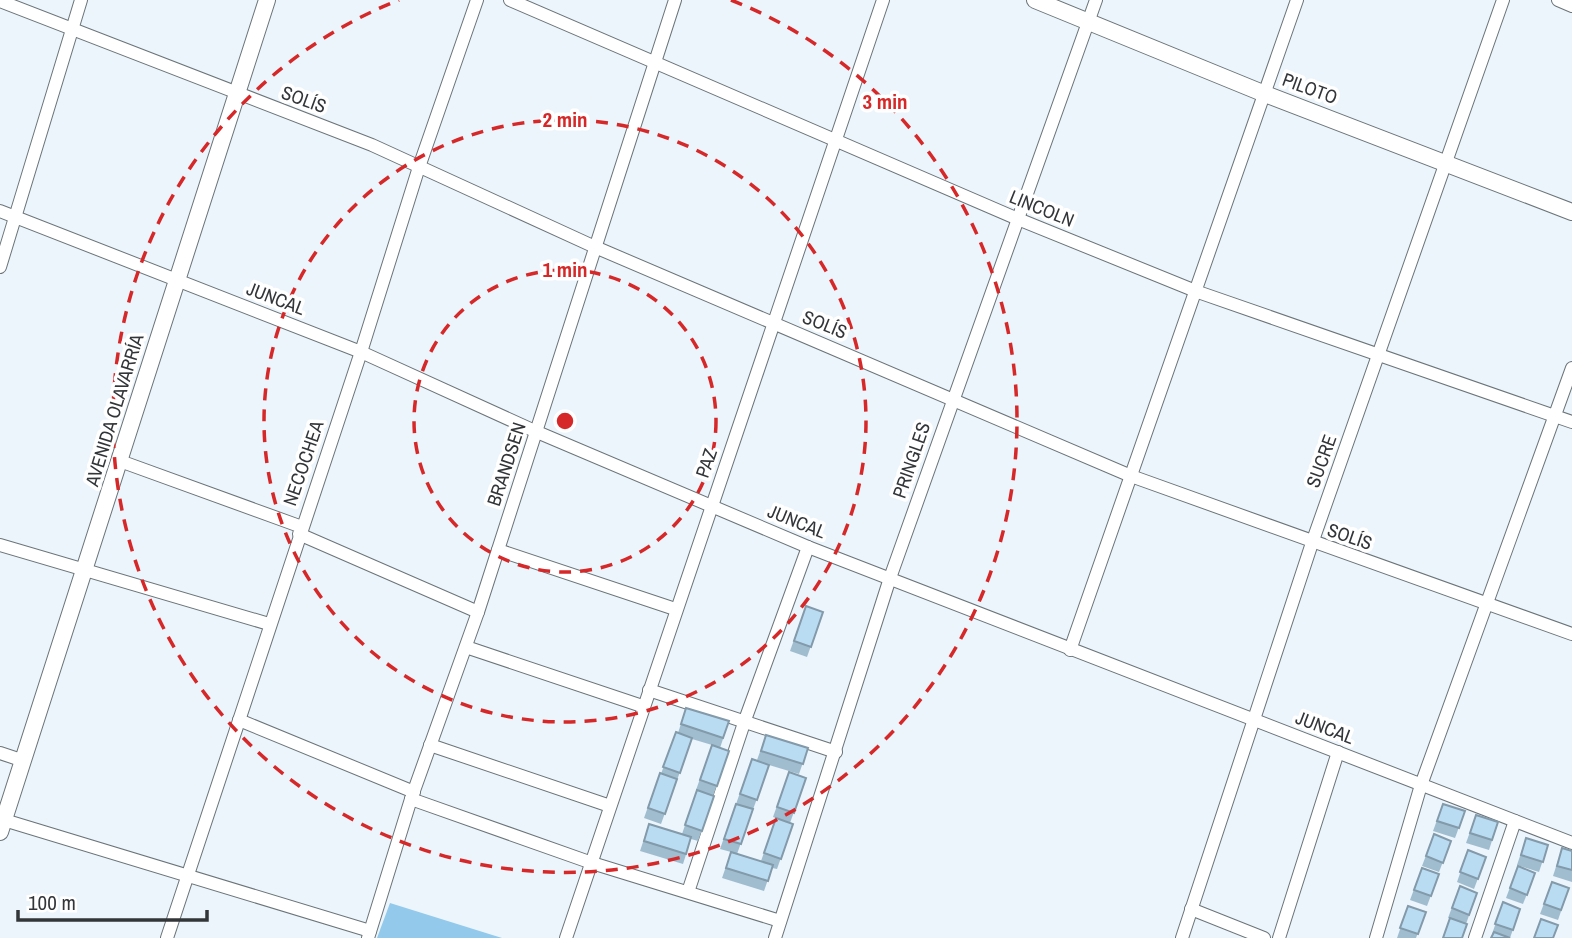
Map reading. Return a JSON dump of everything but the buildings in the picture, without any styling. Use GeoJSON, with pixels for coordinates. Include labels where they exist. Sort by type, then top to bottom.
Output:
{"type":"FeatureCollection","features":[{"type":"Feature","properties":{"kind":"main road","name":"AVENIDA OLAVARRÍA"},"geometry":{"type":"LineString","coordinates":[[2,826],[86,572],[176,280],[267,0]]}},
{"type":"Feature","properties":{"kind":"main road","name":"PILOTO"},"geometry":{"type":"LineString","coordinates":[[1035,0],[1265,94],[1572,212]]}},
{"type":"Feature","properties":{"kind":"street"},"geometry":{"type":"LineString","coordinates":[[0,267],[81,0]]}},
{"type":"Feature","properties":{"kind":"street","name":"NECOCHEA"},"geometry":{"type":"LineString","coordinates":[[167,938],[361,352],[419,167],[477,0]]}},
{"type":"Feature","properties":{"kind":"street","name":"LINCOLN"},"geometry":{"type":"LineString","coordinates":[[510,0],[1018,219],[1198,292],[1572,422]]}},
{"type":"Feature","properties":{"kind":"street","name":"BRANDSEN"},"geometry":{"type":"LineString","coordinates":[[369,935],[413,795],[478,612],[537,432],[675,0]]}},
{"type":"Feature","properties":{"kind":"street","name":"PAZ"},"geometry":{"type":"LineString","coordinates":[[566,938],[642,706],[775,324],[883,0]]}},
{"type":"Feature","properties":{"kind":"street","name":"PRINGLES"},"geometry":{"type":"LineString","coordinates":[[775,938],[890,578],[1096,0]]}},
{"type":"Feature","properties":{"kind":"street"},"geometry":{"type":"LineString","coordinates":[[1070,650],[1198,292],[1297,0]]}},
{"type":"Feature","properties":{"kind":"street","name":"SUCRE"},"geometry":{"type":"LineString","coordinates":[[1182,938],[1312,543],[1380,357],[1444,161],[1503,0]]}},
{"type":"Feature","properties":{"kind":"street"},"geometry":{"type":"LineString","coordinates":[[1558,0],[1572,6]]}},
{"type":"Feature","properties":{"kind":"street","name":"SOLÍS"},"geometry":{"type":"LineString","coordinates":[[0,1],[73,27],[237,94],[372,145],[594,247],[953,397],[1131,476],[1572,634]]}},
{"type":"Feature","properties":{"kind":"street","name":"JUNCAL"},"geometry":{"type":"LineString","coordinates":[[0,211],[361,352],[537,432],[808,547],[1572,843]]}},
{"type":"Feature","properties":{"kind":"street"},"geometry":{"type":"LineString","coordinates":[[1376,938],[1421,785],[1572,369]]}},
{"type":"Feature","properties":{"kind":"street"},"geometry":{"type":"LineString","coordinates":[[120,461],[301,531],[478,612]]}},
{"type":"Feature","properties":{"kind":"street"},"geometry":{"type":"LineString","coordinates":[[0,545],[269,624]]}},
{"type":"Feature","properties":{"kind":"street"},"geometry":{"type":"LineString","coordinates":[[688,892],[745,720],[808,547]]}},
{"type":"Feature","properties":{"kind":"street"},"geometry":{"type":"LineString","coordinates":[[498,550],[675,610]]}},
{"type":"Feature","properties":{"kind":"street"},"geometry":{"type":"LineString","coordinates":[[466,647],[642,706]]}},
{"type":"Feature","properties":{"kind":"street"},"geometry":{"type":"LineString","coordinates":[[649,690],[836,752]]}},
{"type":"Feature","properties":{"kind":"street"},"geometry":{"type":"LineString","coordinates":[[239,720],[413,795],[592,863],[780,921]]}},
{"type":"Feature","properties":{"kind":"street"},"geometry":{"type":"LineString","coordinates":[[430,745],[610,806]]}},
{"type":"Feature","properties":{"kind":"street"},"geometry":{"type":"LineString","coordinates":[[1279,938],[1338,752]]}},
{"type":"Feature","properties":{"kind":"street"},"geometry":{"type":"LineString","coordinates":[[0,753],[24,761]]}},
{"type":"Feature","properties":{"kind":"street"},"geometry":{"type":"LineString","coordinates":[[1475,938],[1515,821]]}},
{"type":"Feature","properties":{"kind":"street"},"geometry":{"type":"LineString","coordinates":[[2,826],[186,874],[369,935]]}},
{"type":"Feature","properties":{"kind":"street"},"geometry":{"type":"LineString","coordinates":[[1191,909],[1264,938]]}},
{"type":"Feature","properties":{"kind":"shaded area"},"geometry":{"type":"Polygon","coordinates":[[[390,903],[502,938],[377,938],[390,903]]]}}]}
